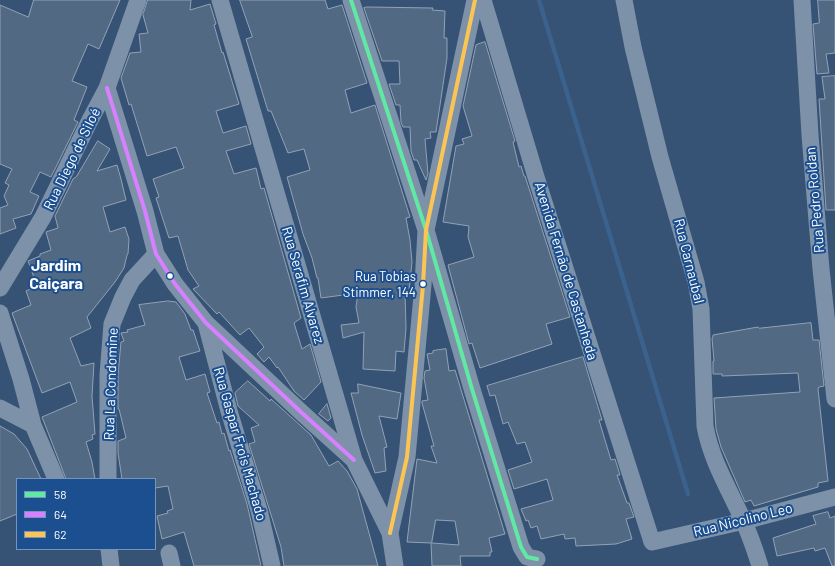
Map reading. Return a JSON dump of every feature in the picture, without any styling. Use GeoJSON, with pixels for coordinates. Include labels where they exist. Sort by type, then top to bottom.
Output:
{"type":"FeatureCollection","features":[{"type":"Feature","properties":{"kind":"street","name":"Rua Diego de Siloé"},"geometry":{"type":"LineString","coordinates":[[0,288],[43,216],[107,88],[138,0]]}},
{"type":"Feature","properties":{"kind":"street","name":"Rua Serafim Alvarez"},"geometry":{"type":"LineString","coordinates":[[220,0],[354,460],[390,533],[395,566]]}},
{"type":"Feature","properties":{"kind":"street"},"geometry":{"type":"LineString","coordinates":[[350,0],[426,230],[472,389],[521,547],[528,557],[537,559]]}},
{"type":"Feature","properties":{"kind":"street"},"geometry":{"type":"LineString","coordinates":[[390,533],[407,457],[423,285],[426,230],[475,0]]}},
{"type":"Feature","properties":{"kind":"street","name":"Avenida Fernão de Castanheda"},"geometry":{"type":"LineString","coordinates":[[483,0],[541,192],[651,542]]}},
{"type":"Feature","properties":{"kind":"street","name":"Rua Carnaubal"},"geometry":{"type":"LineString","coordinates":[[624,0],[633,47],[658,149],[698,288],[701,309],[707,439],[718,468],[744,521],[760,566]]}},
{"type":"Feature","properties":{"kind":"street","name":"Rua Pedro Roldan"},"geometry":{"type":"LineString","coordinates":[[802,0],[810,143],[821,269],[835,399]]}},
{"type":"Feature","properties":{"kind":"street"},"geometry":{"type":"LineString","coordinates":[[107,88],[145,211],[156,254],[175,284],[206,323],[354,460]]}},
{"type":"Feature","properties":{"kind":"street","name":"Rua La Condomine"},"geometry":{"type":"LineString","coordinates":[[108,478],[108,375],[112,324],[132,280],[156,254]]}},
{"type":"Feature","properties":{"kind":"street"},"geometry":{"type":"LineString","coordinates":[[0,313],[21,379],[33,425],[56,478]]}},
{"type":"Feature","properties":{"kind":"street","name":"Rua Gaspar Frois Machado"},"geometry":{"type":"LineString","coordinates":[[206,323],[229,411],[259,510],[272,566]]}},
{"type":"Feature","properties":{"kind":"street"},"geometry":{"type":"LineString","coordinates":[[0,408],[33,425]]}},
{"type":"Feature","properties":{"kind":"street","name":"Rua Nicolino Leo"},"geometry":{"type":"LineString","coordinates":[[651,542],[744,521],[835,497]]}},
{"type":"Feature","properties":{"kind":"building"},"geometry":{"type":"Polygon","coordinates":[[[34,0],[120,0],[99,49],[88,44],[72,81],[87,87],[74,120],[78,122],[51,177],[40,172],[30,192],[39,196],[31,214],[13,219],[16,228],[0,234],[0,208],[8,205],[4,196],[9,185],[5,183],[12,169],[0,164],[0,5],[28,17],[34,0]]]}},
{"type":"Feature","properties":{"kind":"building"},"geometry":{"type":"Polygon","coordinates":[[[148,0],[191,0],[190,10],[210,4],[222,53],[223,52],[239,104],[216,111],[223,133],[246,126],[251,144],[226,151],[234,174],[256,168],[261,189],[264,188],[301,318],[294,323],[302,349],[310,344],[321,382],[304,400],[294,391],[278,367],[277,368],[269,357],[264,362],[257,354],[264,347],[249,328],[240,335],[219,312],[217,314],[193,289],[199,286],[188,270],[178,236],[169,238],[156,198],[159,197],[153,179],[184,168],[176,147],[147,156],[131,104],[129,105],[121,78],[130,53],[141,52],[139,34],[148,33],[143,15],[148,0]]]}},
{"type":"Feature","properties":{"kind":"building"},"geometry":{"type":"Polygon","coordinates":[[[240,0],[325,0],[328,9],[342,5],[367,83],[345,90],[351,113],[375,105],[410,217],[406,218],[412,262],[409,291],[405,291],[406,328],[404,352],[396,351],[395,371],[363,369],[364,332],[343,338],[341,325],[359,323],[356,307],[358,293],[321,298],[318,278],[303,234],[287,177],[310,170],[304,149],[288,153],[271,111],[268,111],[246,39],[252,37],[240,0]]]}},
{"type":"Feature","properties":{"kind":"building"},"geometry":{"type":"Polygon","coordinates":[[[818,0],[835,0],[835,53],[826,54],[829,73],[817,74],[813,24],[819,23],[818,0]]]}},
{"type":"Feature","properties":{"kind":"building"},"geometry":{"type":"Polygon","coordinates":[[[364,8],[433,8],[432,10],[445,11],[444,38],[447,38],[447,58],[436,132],[430,132],[431,138],[425,139],[428,174],[426,180],[417,160],[414,160],[411,151],[410,127],[403,127],[401,122],[400,105],[396,105],[389,84],[400,84],[399,61],[382,61],[364,8]]]}},
{"type":"Feature","properties":{"kind":"building"},"geometry":{"type":"Polygon","coordinates":[[[485,42],[515,141],[513,142],[519,167],[521,166],[525,176],[570,317],[546,324],[552,344],[480,368],[472,343],[469,344],[448,265],[474,257],[468,237],[469,226],[443,222],[456,146],[464,144],[462,139],[472,136],[463,106],[476,45],[485,42]]]}},
{"type":"Feature","properties":{"kind":"building"},"geometry":{"type":"Polygon","coordinates":[[[835,76],[835,210],[826,210],[819,99],[825,99],[822,77],[835,76]]]}},
{"type":"Feature","properties":{"kind":"building"},"geometry":{"type":"Polygon","coordinates":[[[98,141],[110,149],[97,171],[117,165],[126,200],[103,207],[110,232],[125,227],[129,239],[128,254],[124,268],[115,282],[87,317],[91,328],[70,338],[81,366],[94,363],[92,396],[95,434],[92,435],[93,439],[86,442],[95,478],[66,478],[42,417],[77,402],[70,382],[42,393],[12,313],[31,305],[26,291],[37,286],[28,261],[51,250],[46,232],[58,228],[55,216],[73,179],[76,177],[98,141]]]}},
{"type":"Feature","properties":{"kind":"building"},"geometry":{"type":"Polygon","coordinates":[[[168,301],[176,302],[185,314],[191,330],[193,330],[200,351],[179,357],[186,380],[205,374],[210,392],[207,393],[217,423],[219,422],[222,434],[224,433],[247,504],[261,566],[194,566],[184,532],[162,539],[157,516],[168,513],[167,511],[173,509],[168,486],[156,488],[156,478],[122,478],[118,453],[118,441],[126,438],[118,409],[118,375],[121,342],[124,341],[121,333],[128,332],[127,330],[145,325],[139,305],[168,301]]]}},
{"type":"Feature","properties":{"kind":"building"},"geometry":{"type":"Polygon","coordinates":[[[811,323],[813,340],[819,340],[824,386],[819,387],[818,389],[828,481],[818,483],[818,487],[754,506],[751,500],[745,502],[721,447],[716,429],[714,398],[800,392],[798,373],[722,376],[722,374],[713,374],[714,361],[712,338],[713,335],[758,327],[811,323]]]}},
{"type":"Feature","properties":{"kind":"building"},"geometry":{"type":"Polygon","coordinates":[[[446,349],[449,371],[455,370],[505,534],[489,538],[492,552],[490,552],[490,556],[460,556],[461,566],[432,566],[431,543],[407,542],[417,459],[437,463],[431,446],[434,446],[422,403],[422,401],[428,400],[424,378],[425,371],[430,370],[427,354],[433,353],[433,351],[446,349]],[[436,520],[432,543],[459,545],[455,521],[436,520]]]}},
{"type":"Feature","properties":{"kind":"building"},"geometry":{"type":"Polygon","coordinates":[[[583,357],[602,420],[599,420],[611,460],[615,459],[620,475],[617,475],[627,503],[629,503],[634,517],[626,519],[632,539],[616,544],[576,546],[575,538],[565,539],[564,534],[541,539],[537,526],[531,528],[521,509],[553,500],[547,479],[514,489],[508,470],[532,462],[525,442],[517,444],[508,422],[503,424],[495,395],[490,396],[487,386],[583,357]]]}},
{"type":"Feature","properties":{"kind":"building"},"geometry":{"type":"Polygon","coordinates":[[[248,381],[270,401],[271,399],[311,435],[329,466],[338,461],[347,471],[357,489],[378,566],[284,566],[281,547],[249,444],[255,442],[251,428],[259,425],[238,406],[235,393],[248,381]]]}},
{"type":"Feature","properties":{"kind":"building"},"geometry":{"type":"Polygon","coordinates":[[[358,384],[401,393],[397,419],[379,416],[387,447],[384,448],[386,471],[375,473],[362,435],[351,393],[358,393],[358,384]]]}},
{"type":"Feature","properties":{"kind":"building"},"geometry":{"type":"Polygon","coordinates":[[[327,404],[331,418],[328,421],[319,414],[327,404]]]}},
{"type":"Feature","properties":{"kind":"building"},"geometry":{"type":"Polygon","coordinates":[[[0,426],[14,434],[27,449],[41,478],[16,478],[16,514],[0,521],[0,426]]]}},
{"type":"Feature","properties":{"kind":"building"},"geometry":{"type":"Polygon","coordinates":[[[828,512],[830,518],[835,516],[835,566],[832,566],[825,548],[815,551],[814,548],[777,556],[773,538],[816,524],[813,516],[828,512]]]}},
{"type":"Feature","properties":{"kind":"waterway"},"geometry":{"type":"LineString","coordinates":[[539,0],[688,494]]}},
{"type":"Feature","properties":{"kind":"transit line","name":"58"},"geometry":{"type":"LineString","coordinates":[[351,0],[426,230],[472,389],[521,547],[527,557],[537,559]]}},
{"type":"Feature","properties":{"kind":"transit line","name":"62"},"geometry":{"type":"LineString","coordinates":[[390,533],[407,457],[423,285],[426,230],[475,0]]}},
{"type":"Feature","properties":{"kind":"transit line","name":"64"},"geometry":{"type":"LineString","coordinates":[[107,88],[145,211],[156,254],[175,284],[206,323],[354,460]]}},
{"type":"Feature","properties":{"kind":"place","name":"Rua Tobias Stimmer, 144"},"geometry":{"type":"Point","coordinates":[423,284]}},
{"type":"Feature","properties":{"kind":"district","name":"Jardim Caiçara"},"geometry":{"type":"Point","coordinates":[56,275]}}]}
